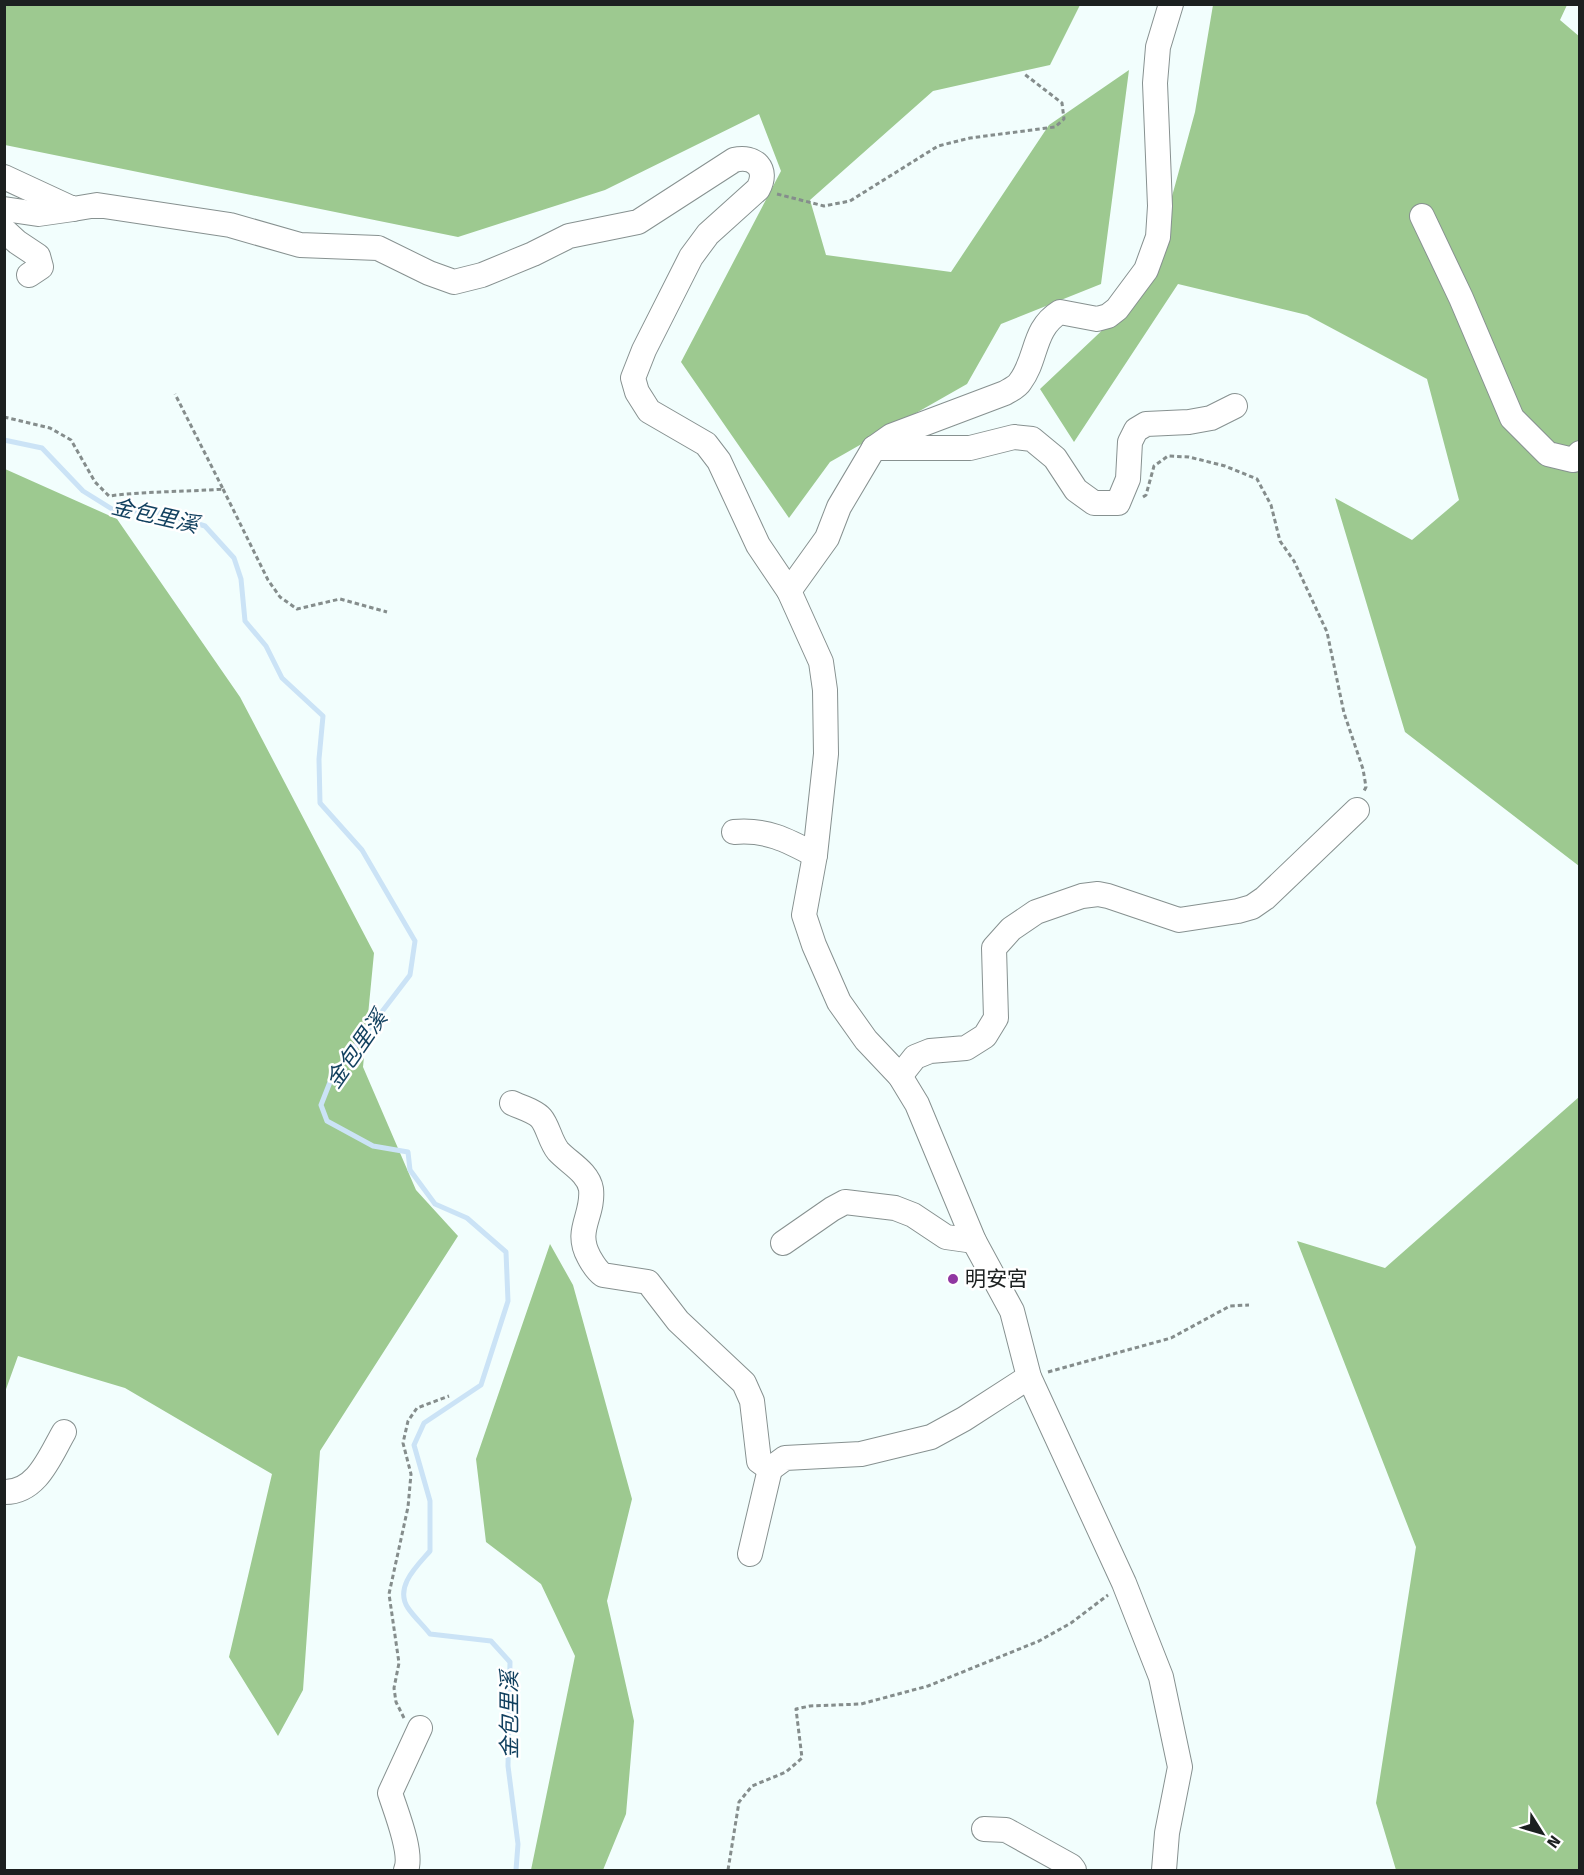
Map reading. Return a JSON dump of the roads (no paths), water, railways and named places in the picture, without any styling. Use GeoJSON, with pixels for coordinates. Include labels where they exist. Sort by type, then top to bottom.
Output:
{"type":"FeatureCollection","features":[{"type":"Feature","properties":{"kind":"street"},"geometry":{"type":"LineString","coordinates":[[789,591],[827,538],[839,507],[874,448],[891,436],[1005,393],[1019,384],[1030,365],[1041,329],[1050,318],[1060,312],[1097,319],[1108,316],[1117,309],[1146,270],[1158,237],[1160,206],[1155,83],[1158,46],[1171,4]]}},
{"type":"Feature","properties":{"kind":"street"},"geometry":{"type":"LineString","coordinates":[[4,209],[38,214],[98,205],[230,225],[300,245],[378,248],[429,273],[454,282],[482,275],[533,254],[568,236],[638,222],[734,160],[743,158],[754,161],[761,169],[763,180],[758,189],[708,234],[691,256],[644,350],[633,378],[637,392],[649,411],[706,444],[719,461],[758,544],[789,591],[821,662],[825,690],[826,754],[815,855],[804,915],[814,945],[839,1002],[866,1040],[900,1076],[916,1104],[974,1241],[1012,1311],[1029,1377],[1124,1583],[1161,1677],[1180,1767],[1167,1833],[1164,1870]]}},
{"type":"Feature","properties":{"kind":"street"},"geometry":{"type":"LineString","coordinates":[[4,177],[73,209]]}},
{"type":"Feature","properties":{"kind":"street"},"geometry":{"type":"LineString","coordinates":[[1422,216],[1461,298],[1512,418],[1548,454],[1573,460],[1580,453]]}},
{"type":"Feature","properties":{"kind":"street"},"geometry":{"type":"LineString","coordinates":[[4,230],[38,256],[41,267],[29,274]]}},
{"type":"Feature","properties":{"kind":"street"},"geometry":{"type":"LineString","coordinates":[[874,448],[970,448],[1014,438],[1032,439],[1055,458],[1076,490],[1094,503],[1118,503],[1128,479],[1130,442],[1136,430],[1146,424],[1189,422],[1211,418],[1234,406]]}},
{"type":"Feature","properties":{"kind":"street"},"geometry":{"type":"LineString","coordinates":[[900,1076],[915,1057],[930,1051],[966,1048],[985,1036],[996,1018],[994,948],[1011,928],[1036,912],[1082,896],[1098,894],[1179,920],[1190,920],[1252,907],[1265,898],[1357,810]]}},
{"type":"Feature","properties":{"kind":"street"},"geometry":{"type":"LineString","coordinates":[[734,832],[751,831],[782,838],[815,855]]}},
{"type":"Feature","properties":{"kind":"street"},"geometry":{"type":"LineString","coordinates":[[512,1103],[541,1118],[552,1143],[582,1173],[590,1186],[591,1199],[582,1234],[584,1247],[597,1271],[603,1275],[648,1281],[678,1321],[744,1383],[752,1401],[759,1461],[770,1469]]}},
{"type":"Feature","properties":{"kind":"street"},"geometry":{"type":"LineString","coordinates":[[783,1243],[832,1209],[845,1203],[895,1208],[913,1215],[946,1237],[974,1241]]}},
{"type":"Feature","properties":{"kind":"street"},"geometry":{"type":"LineString","coordinates":[[750,1554],[770,1469],[785,1458],[861,1454],[931,1437],[964,1419],[1029,1377]]}},
{"type":"Feature","properties":{"kind":"street"},"geometry":{"type":"LineString","coordinates":[[4,1492],[30,1485],[38,1476],[64,1432]]}},
{"type":"Feature","properties":{"kind":"street"},"geometry":{"type":"LineString","coordinates":[[406,1870],[407,1852],[390,1793],[420,1728]]}},
{"type":"Feature","properties":{"kind":"street"},"geometry":{"type":"LineString","coordinates":[[984,1828],[1006,1830],[1071,1866],[1074,1870]]}},
{"type":"Feature","properties":{"kind":"waterway","name":"金包里溪"},"geometry":{"type":"LineString","coordinates":[[4,440],[42,448],[83,491],[112,509],[163,513],[205,526],[234,558],[241,579],[245,621],[266,646],[282,678],[323,716],[319,759],[320,803],[362,850],[415,941],[410,975],[332,1077],[321,1105],[327,1121],[373,1146],[408,1152],[410,1170],[435,1204],[467,1218],[506,1252],[508,1301],[481,1385],[424,1423],[414,1445],[430,1501],[430,1551],[409,1577],[405,1585],[404,1600],[413,1615],[430,1634],[491,1641],[510,1662],[508,1766],[518,1844],[516,1870]]}},
{"type":"Feature","properties":{"kind":"place","name":"明安宮"},"geometry":{"type":"Point","coordinates":[953,1279]}}]}
